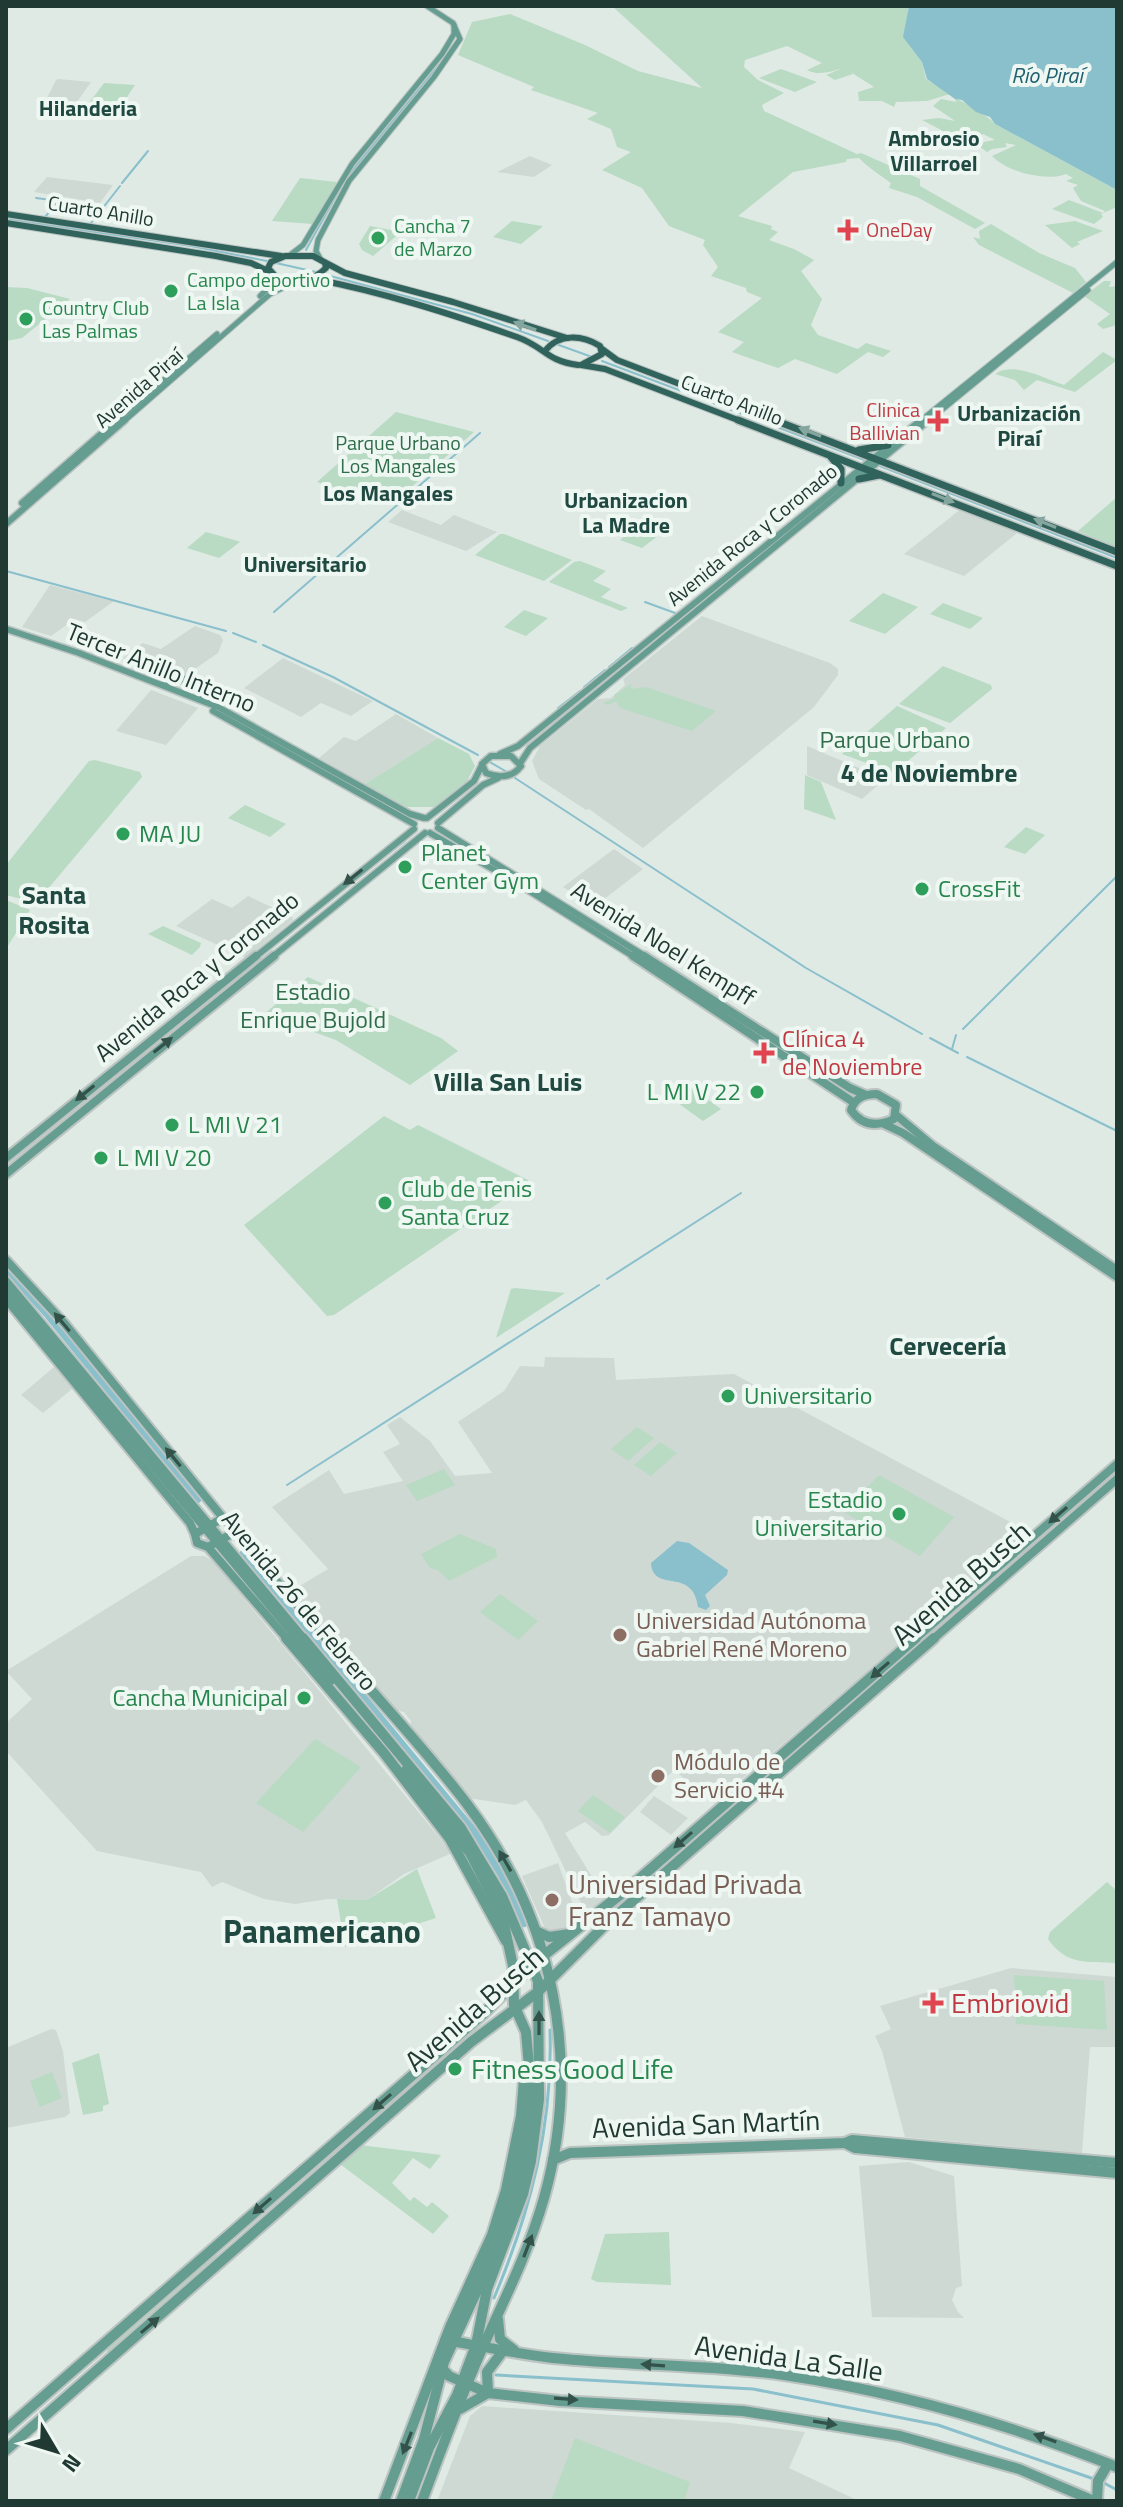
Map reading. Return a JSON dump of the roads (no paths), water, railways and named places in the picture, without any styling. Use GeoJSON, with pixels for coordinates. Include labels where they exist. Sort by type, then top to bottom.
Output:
{"type":"FeatureCollection","features":[{"type":"Feature","properties":{"kind":"highway","name":"Cuarto Anillo"},"geometry":{"type":"LineString","coordinates":[[6,214],[94,225],[263,255],[307,255],[324,264]]}},
{"type":"Feature","properties":{"kind":"highway"},"geometry":{"type":"LineString","coordinates":[[6,223],[270,267],[287,256]]}},
{"type":"Feature","properties":{"kind":"highway"},"geometry":{"type":"LineString","coordinates":[[314,278],[324,264],[345,273],[453,302],[567,338]]}},
{"type":"Feature","properties":{"kind":"highway"},"geometry":{"type":"LineString","coordinates":[[270,267],[277,278],[297,281],[314,278],[341,284],[451,314],[547,348],[557,340],[567,338]]}},
{"type":"Feature","properties":{"kind":"highway","name":"Cuarto Anillo"},"geometry":{"type":"LineString","coordinates":[[567,338],[588,339],[598,355],[857,450],[1117,552]]}},
{"type":"Feature","properties":{"kind":"highway","name":"Cuarto Anillo"},"geometry":{"type":"LineString","coordinates":[[547,348],[556,362],[605,369],[867,467],[1117,566]]}},
{"type":"Feature","properties":{"kind":"highway"},"geometry":{"type":"LineString","coordinates":[[580,365],[598,355]]}},
{"type":"Feature","properties":{"kind":"highway"},"geometry":{"type":"LineString","coordinates":[[857,450],[888,445]]}},
{"type":"Feature","properties":{"kind":"highway"},"geometry":{"type":"LineString","coordinates":[[822,451],[841,469],[841,483]]}},
{"type":"Feature","properties":{"kind":"highway"},"geometry":{"type":"LineString","coordinates":[[859,479],[889,476]]}},
{"type":"Feature","properties":{"kind":"main road"},"geometry":{"type":"LineString","coordinates":[[324,264],[316,251],[318,240],[349,181],[434,77],[460,40],[459,31],[454,25],[427,6]]}},
{"type":"Feature","properties":{"kind":"main road"},"geometry":{"type":"LineString","coordinates":[[287,256],[303,245],[352,164],[431,68],[451,39],[454,25]]}},
{"type":"Feature","properties":{"kind":"main road"},"geometry":{"type":"LineString","coordinates":[[451,39],[460,40]]}},
{"type":"Feature","properties":{"kind":"main road","name":"Avenida Roca y Coronado"},"geometry":{"type":"LineString","coordinates":[[877,459],[888,445],[1117,265]]}},
{"type":"Feature","properties":{"kind":"main road","name":"Avenida Piraí"},"geometry":{"type":"LineString","coordinates":[[142,403],[264,293],[271,283],[270,267]]}},
{"type":"Feature","properties":{"kind":"main road","name":"Avenida Roca y Coronado"},"geometry":{"type":"LineString","coordinates":[[482,764],[487,758],[518,746],[1102,276]]}},
{"type":"Feature","properties":{"kind":"main road","name":"Avenida Piraí"},"geometry":{"type":"LineString","coordinates":[[6,517],[270,294],[297,281]]}},
{"type":"Feature","properties":{"kind":"main road","name":"Avenida Roca y Coronado"},"geometry":{"type":"LineString","coordinates":[[504,777],[518,772],[530,748],[859,479],[867,467]]}},
{"type":"Feature","properties":{"kind":"main road","name":"Avenida Piraí"},"geometry":{"type":"LineString","coordinates":[[6,524],[56,477]]}},
{"type":"Feature","properties":{"kind":"main road","name":"Tercer Anillo Interno"},"geometry":{"type":"LineString","coordinates":[[8,632],[28,635],[159,683],[243,726],[271,735],[336,773],[438,825]]}},
{"type":"Feature","properties":{"kind":"main road","name":"Tercer Anillo Interno"},"geometry":{"type":"LineString","coordinates":[[8,632],[225,711],[428,833]]}},
{"type":"Feature","properties":{"kind":"main road"},"geometry":{"type":"LineString","coordinates":[[159,683],[190,678]]}},
{"type":"Feature","properties":{"kind":"main road"},"geometry":{"type":"LineString","coordinates":[[202,681],[203,704]]}},
{"type":"Feature","properties":{"kind":"main road"},"geometry":{"type":"LineString","coordinates":[[500,754],[515,757],[521,762]]}},
{"type":"Feature","properties":{"kind":"main road"},"geometry":{"type":"LineString","coordinates":[[482,764],[483,770],[490,775],[504,777]]}},
{"type":"Feature","properties":{"kind":"main road"},"geometry":{"type":"LineString","coordinates":[[426,818],[474,781],[482,764]]}},
{"type":"Feature","properties":{"kind":"main road"},"geometry":{"type":"LineString","coordinates":[[315,767],[330,774],[336,773]]}},
{"type":"Feature","properties":{"kind":"main road"},"geometry":{"type":"LineString","coordinates":[[438,825],[483,785],[504,777]]}},
{"type":"Feature","properties":{"kind":"main road"},"geometry":{"type":"LineString","coordinates":[[343,784],[348,781],[366,789]]}},
{"type":"Feature","properties":{"kind":"main road","name":"Avenida Roca y Coronado"},"geometry":{"type":"LineString","coordinates":[[6,1174],[111,1080],[426,818]]}},
{"type":"Feature","properties":{"kind":"main road","name":"Avenida Roca y Coronado"},"geometry":{"type":"LineString","coordinates":[[6,1158],[438,825]]}},
{"type":"Feature","properties":{"kind":"main road","name":"Avenida Noel Kempff"},"geometry":{"type":"LineString","coordinates":[[438,825],[563,912],[755,1034],[853,1102]]}},
{"type":"Feature","properties":{"kind":"main road","name":"Avenida Noel Kempff"},"geometry":{"type":"LineString","coordinates":[[428,833],[489,862]]}},
{"type":"Feature","properties":{"kind":"main road","name":"Avenida Noel Kempff"},"geometry":{"type":"LineString","coordinates":[[511,876],[530,884],[744,1018],[822,1071],[866,1095]]}},
{"type":"Feature","properties":{"kind":"main road"},"geometry":{"type":"LineString","coordinates":[[563,912],[588,921],[600,936]]}},
{"type":"Feature","properties":{"kind":"main road"},"geometry":{"type":"LineString","coordinates":[[645,956],[658,972],[688,983]]}},
{"type":"Feature","properties":{"kind":"main road"},"geometry":{"type":"LineString","coordinates":[[716,1009],[744,1018],[755,1034]]}},
{"type":"Feature","properties":{"kind":"main road"},"geometry":{"type":"LineString","coordinates":[[779,1042],[793,1060],[822,1071]]}},
{"type":"Feature","properties":{"kind":"main road"},"geometry":{"type":"LineString","coordinates":[[896,1115],[896,1105],[888,1098],[866,1095],[853,1102],[851,1110],[858,1119],[869,1124],[884,1124],[1005,1196],[1116,1272]]}},
{"type":"Feature","properties":{"kind":"main road"},"geometry":{"type":"LineString","coordinates":[[884,1124],[896,1115]]}},
{"type":"Feature","properties":{"kind":"main road"},"geometry":{"type":"LineString","coordinates":[[896,1115],[933,1146],[1094,1262],[1101,1261],[1116,1272]]}},
{"type":"Feature","properties":{"kind":"main road"},"geometry":{"type":"LineString","coordinates":[[1066,1242],[1079,1250],[1086,1249]]}},
{"type":"Feature","properties":{"kind":"main road","name":"Avenida 26 de Febrero"},"geometry":{"type":"LineString","coordinates":[[6,1260],[65,1324],[223,1518],[232,1523],[235,1532],[466,1803],[513,1877],[545,1957],[561,2073],[553,2160],[532,2235],[498,2318],[480,2346]]}},
{"type":"Feature","properties":{"kind":"main road","name":"Avenida 26 de Febrero"},"geometry":{"type":"LineString","coordinates":[[6,1281],[208,1526],[216,1543],[397,1769],[464,1861],[508,1945]]}},
{"type":"Feature","properties":{"kind":"main road","name":"Avenida 26 de Febrero"},"geometry":{"type":"LineString","coordinates":[[6,1289],[208,1526]]}},
{"type":"Feature","properties":{"kind":"main road","name":"Avenida 26 de Febrero"},"geometry":{"type":"LineString","coordinates":[[6,1299],[190,1523],[197,1543],[216,1543],[461,1828],[502,1896],[533,1964],[539,1991],[539,2099],[531,2161],[512,2228],[487,2289],[480,2346]]}},
{"type":"Feature","properties":{"kind":"main road","name":"Avenida Busch"},"geometry":{"type":"LineString","coordinates":[[6,2429],[461,2034],[533,1964],[631,1886],[1117,1464]]}},
{"type":"Feature","properties":{"kind":"main road","name":"Avenida Busch"},"geometry":{"type":"LineString","coordinates":[[6,2450],[471,2042],[539,1991],[571,1955],[613,1917],[1117,1479]]}},
{"type":"Feature","properties":{"kind":"main road"},"geometry":{"type":"LineString","coordinates":[[195,1534],[223,1518]]}},
{"type":"Feature","properties":{"kind":"main road"},"geometry":{"type":"LineString","coordinates":[[216,1543],[235,1532]]}},
{"type":"Feature","properties":{"kind":"main road","name":"Avenida 26 de Febrero"},"geometry":{"type":"LineString","coordinates":[[216,1543],[383,1741],[470,1853],[496,1900],[507,1930],[516,2009],[526,2032],[527,2047]]}},
{"type":"Feature","properties":{"kind":"main road"},"geometry":{"type":"LineString","coordinates":[[980,1582],[991,1589]]}},
{"type":"Feature","properties":{"kind":"main road"},"geometry":{"type":"LineString","coordinates":[[383,1741],[397,1769]]}},
{"type":"Feature","properties":{"kind":"main road"},"geometry":{"type":"LineString","coordinates":[[774,1761],[784,1769]]}},
{"type":"Feature","properties":{"kind":"main road"},"geometry":{"type":"LineString","coordinates":[[613,1917],[635,1895],[631,1886]]}},
{"type":"Feature","properties":{"kind":"main road"},"geometry":{"type":"LineString","coordinates":[[537,1932],[554,1937],[575,1932]]}},
{"type":"Feature","properties":{"kind":"main road"},"geometry":{"type":"LineString","coordinates":[[494,2003],[509,1980],[512,1963]]}},
{"type":"Feature","properties":{"kind":"main road"},"geometry":{"type":"LineString","coordinates":[[461,2034],[469,2035],[471,2042]]}},
{"type":"Feature","properties":{"kind":"main road"},"geometry":{"type":"LineString","coordinates":[[449,2341],[502,2233],[516,2186],[525,2148],[531,2089],[527,2047]]}},
{"type":"Feature","properties":{"kind":"main road"},"geometry":{"type":"LineString","coordinates":[[384,2501],[492,2235],[512,2167],[521,2116],[527,2047]]}},
{"type":"Feature","properties":{"kind":"main road","name":"Avenida San Martín"},"geometry":{"type":"LineString","coordinates":[[553,2160],[570,2153],[845,2143],[852,2140],[1117,2163]]}},
{"type":"Feature","properties":{"kind":"main road","name":"Avenida San Martín"},"geometry":{"type":"LineString","coordinates":[[845,2143],[855,2148],[1117,2173]]}},
{"type":"Feature","properties":{"kind":"main road","name":"Avenida San Martín"},"geometry":{"type":"LineString","coordinates":[[555,2147],[570,2153]]}},
{"type":"Feature","properties":{"kind":"main road"},"geometry":{"type":"LineString","coordinates":[[516,2186],[512,2167],[525,2148]]}},
{"type":"Feature","properties":{"kind":"main road"},"geometry":{"type":"LineString","coordinates":[[321,2155],[324,2163],[333,2165]]}},
{"type":"Feature","properties":{"kind":"main road"},"geometry":{"type":"LineString","coordinates":[[229,2235],[230,2242],[240,2246]]}},
{"type":"Feature","properties":{"kind":"main road"},"geometry":{"type":"LineString","coordinates":[[215,2247],[224,2250],[227,2258]]}},
{"type":"Feature","properties":{"kind":"main road"},"geometry":{"type":"LineString","coordinates":[[498,2318],[500,2339],[508,2348],[522,2354]]}},
{"type":"Feature","properties":{"kind":"main road","name":"Avenida La Salle"},"geometry":{"type":"LineString","coordinates":[[449,2341],[522,2354],[781,2375],[866,2390],[976,2414],[1107,2466]]}},
{"type":"Feature","properties":{"kind":"main road"},"geometry":{"type":"LineString","coordinates":[[103,2345],[104,2356],[112,2358]]}},
{"type":"Feature","properties":{"kind":"main road"},"geometry":{"type":"LineString","coordinates":[[422,2501],[480,2346]]}},
{"type":"Feature","properties":{"kind":"main road"},"geometry":{"type":"LineString","coordinates":[[488,2393],[487,2372],[503,2351]]}},
{"type":"Feature","properties":{"kind":"main road"},"geometry":{"type":"LineString","coordinates":[[85,2360],[95,2361],[98,2370]]}},
{"type":"Feature","properties":{"kind":"main road"},"geometry":{"type":"LineString","coordinates":[[439,2366],[465,2384],[488,2393],[778,2415],[924,2440],[1094,2497],[1107,2466]]}},
{"type":"Feature","properties":{"kind":"main road"},"geometry":{"type":"LineString","coordinates":[[401,2501],[424,2439],[439,2366]]}},
{"type":"Feature","properties":{"kind":"main road"},"geometry":{"type":"LineString","coordinates":[[68,2375],[71,2384],[78,2387]]}},
{"type":"Feature","properties":{"kind":"main road"},"geometry":{"type":"LineString","coordinates":[[409,2501],[429,2448],[465,2384]]}},
{"type":"Feature","properties":{"kind":"main road"},"geometry":{"type":"LineString","coordinates":[[53,2388],[61,2388],[65,2399]]}},
{"type":"Feature","properties":{"kind":"main road"},"geometry":{"type":"LineString","coordinates":[[456,2413],[472,2399],[488,2393]]}},
{"type":"Feature","properties":{"kind":"water","name":"Río Piraí"},"geometry":{"type":"Polygon","coordinates":[[[909,6],[1117,6],[1117,190],[995,124],[990,117],[976,112],[927,79],[922,62],[903,37],[909,6]]]}},
{"type":"Feature","properties":{"kind":"water"},"geometry":{"type":"Polygon","coordinates":[[[677,1541],[689,1543],[728,1570],[727,1575],[705,1595],[710,1606],[706,1610],[698,1607],[689,1587],[665,1580],[653,1572],[651,1563],[677,1541]]]}},
{"type":"Feature","properties":{"kind":"waterway"},"geometry":{"type":"LineString","coordinates":[[446,55],[450,46]]}},
{"type":"Feature","properties":{"kind":"waterway"},"geometry":{"type":"LineString","coordinates":[[348,176],[443,60]]}},
{"type":"Feature","properties":{"kind":"waterway"},"geometry":{"type":"LineString","coordinates":[[122,183],[148,151]]}},
{"type":"Feature","properties":{"kind":"waterway"},"geometry":{"type":"LineString","coordinates":[[306,250],[342,185]]}},
{"type":"Feature","properties":{"kind":"waterway"},"geometry":{"type":"LineString","coordinates":[[91,223],[120,186]]}},
{"type":"Feature","properties":{"kind":"waterway"},"geometry":{"type":"LineString","coordinates":[[36,198],[59,201],[45,217]]}},
{"type":"Feature","properties":{"kind":"waterway"},"geometry":{"type":"LineString","coordinates":[[6,219],[191,246],[267,261]]}},
{"type":"Feature","properties":{"kind":"waterway"},"geometry":{"type":"LineString","coordinates":[[276,263],[316,272]]}},
{"type":"Feature","properties":{"kind":"waterway"},"geometry":{"type":"LineString","coordinates":[[323,274],[472,314],[548,341]]}},
{"type":"Feature","properties":{"kind":"waterway"},"geometry":{"type":"LineString","coordinates":[[556,344],[592,357]]}},
{"type":"Feature","properties":{"kind":"waterway"},"geometry":{"type":"LineString","coordinates":[[602,361],[867,461]]}},
{"type":"Feature","properties":{"kind":"waterway"},"geometry":{"type":"LineString","coordinates":[[274,612],[480,433]]}},
{"type":"Feature","properties":{"kind":"waterway"},"geometry":{"type":"LineString","coordinates":[[877,465],[1117,558]]}},
{"type":"Feature","properties":{"kind":"waterway"},"geometry":{"type":"LineString","coordinates":[[683,617],[789,530]]}},
{"type":"Feature","properties":{"kind":"waterway"},"geometry":{"type":"LineString","coordinates":[[6,571],[226,631]]}},
{"type":"Feature","properties":{"kind":"waterway"},"geometry":{"type":"LineString","coordinates":[[645,602],[675,613]]}},
{"type":"Feature","properties":{"kind":"waterway"},"geometry":{"type":"LineString","coordinates":[[233,633],[256,642]]}},
{"type":"Feature","properties":{"kind":"waterway"},"geometry":{"type":"LineString","coordinates":[[263,645],[333,677],[478,755]]}},
{"type":"Feature","properties":{"kind":"waterway"},"geometry":{"type":"LineString","coordinates":[[609,667],[632,648]]}},
{"type":"Feature","properties":{"kind":"waterway"},"geometry":{"type":"LineString","coordinates":[[584,687],[605,670]]}},
{"type":"Feature","properties":{"kind":"waterway"},"geometry":{"type":"LineString","coordinates":[[558,708],[580,691]]}},
{"type":"Feature","properties":{"kind":"waterway"},"geometry":{"type":"LineString","coordinates":[[488,761],[507,772]]}},
{"type":"Feature","properties":{"kind":"waterway"},"geometry":{"type":"LineString","coordinates":[[515,778],[806,968],[922,1034]]}},
{"type":"Feature","properties":{"kind":"waterway"},"geometry":{"type":"LineString","coordinates":[[375,864],[405,841]]}},
{"type":"Feature","properties":{"kind":"waterway"},"geometry":{"type":"LineString","coordinates":[[963,1029],[1117,876]]}},
{"type":"Feature","properties":{"kind":"waterway"},"geometry":{"type":"LineString","coordinates":[[952,1049],[956,1035]]}},
{"type":"Feature","properties":{"kind":"waterway"},"geometry":{"type":"LineString","coordinates":[[930,1038],[958,1053]]}},
{"type":"Feature","properties":{"kind":"waterway"},"geometry":{"type":"LineString","coordinates":[[967,1057],[1117,1131]]}},
{"type":"Feature","properties":{"kind":"waterway"},"geometry":{"type":"LineString","coordinates":[[32,1142],[44,1133]]}},
{"type":"Feature","properties":{"kind":"waterway"},"geometry":{"type":"LineString","coordinates":[[607,1279],[741,1193]]}},
{"type":"Feature","properties":{"kind":"waterway"},"geometry":{"type":"LineString","coordinates":[[6,1270],[47,1315],[198,1500]]}},
{"type":"Feature","properties":{"kind":"waterway"},"geometry":{"type":"LineString","coordinates":[[287,1485],[599,1285]]}},
{"type":"Feature","properties":{"kind":"waterway"},"geometry":{"type":"LineString","coordinates":[[243,1553],[315,1640]]}},
{"type":"Feature","properties":{"kind":"waterway"},"geometry":{"type":"LineString","coordinates":[[314,1638],[475,1833],[501,1873],[524,1923]]}},
{"type":"Feature","properties":{"kind":"waterway"},"geometry":{"type":"LineString","coordinates":[[494,2298],[519,2232],[537,2167],[548,2100],[550,2030]]}},
{"type":"Feature","properties":{"kind":"waterway"},"geometry":{"type":"LineString","coordinates":[[496,2375],[753,2389],[938,2425],[1094,2479]]}},
{"type":"Feature","properties":{"kind":"waterway"},"geometry":{"type":"LineString","coordinates":[[1104,2483],[1117,2490]]}},
{"type":"Feature","properties":{"kind":"place","name":"OneDay"},"geometry":{"type":"Point","coordinates":[848,230]}},
{"type":"Feature","properties":{"kind":"place","name":"Cancha 7 de Marzo"},"geometry":{"type":"Point","coordinates":[378,238]}},
{"type":"Feature","properties":{"kind":"place","name":"Campo deportivo La Isla"},"geometry":{"type":"Point","coordinates":[171,291]}},
{"type":"Feature","properties":{"kind":"place","name":"Country Club Las Palmas"},"geometry":{"type":"Point","coordinates":[26,319]}},
{"type":"Feature","properties":{"kind":"place","name":"Clinica Ballivian"},"geometry":{"type":"Point","coordinates":[938,421]}},
{"type":"Feature","properties":{"kind":"place","name":"MA JU"},"geometry":{"type":"Point","coordinates":[123,834]}},
{"type":"Feature","properties":{"kind":"place","name":"Planet Center Gym"},"geometry":{"type":"Point","coordinates":[405,867]}},
{"type":"Feature","properties":{"kind":"place","name":"CrossFit"},"geometry":{"type":"Point","coordinates":[922,889]}},
{"type":"Feature","properties":{"kind":"place","name":"Clínica 4 de Noviembre"},"geometry":{"type":"Point","coordinates":[764,1053]}},
{"type":"Feature","properties":{"kind":"place","name":"L MI V 22"},"geometry":{"type":"Point","coordinates":[757,1092]}},
{"type":"Feature","properties":{"kind":"place","name":"L MI V 21"},"geometry":{"type":"Point","coordinates":[172,1125]}},
{"type":"Feature","properties":{"kind":"place","name":"L MI V 20"},"geometry":{"type":"Point","coordinates":[101,1158]}},
{"type":"Feature","properties":{"kind":"place","name":"Club de Tenis Santa Cruz"},"geometry":{"type":"Point","coordinates":[385,1203]}},
{"type":"Feature","properties":{"kind":"place","name":"Universitario"},"geometry":{"type":"Point","coordinates":[728,1396]}},
{"type":"Feature","properties":{"kind":"place","name":"Estadio Universitario"},"geometry":{"type":"Point","coordinates":[899,1514]}},
{"type":"Feature","properties":{"kind":"place","name":"Universidad Autónoma Gabriel René Moreno"},"geometry":{"type":"Point","coordinates":[620,1635]}},
{"type":"Feature","properties":{"kind":"place","name":"Cancha Municipal"},"geometry":{"type":"Point","coordinates":[304,1698]}},
{"type":"Feature","properties":{"kind":"place","name":"Módulo de Servicio #4"},"geometry":{"type":"Point","coordinates":[658,1776]}},
{"type":"Feature","properties":{"kind":"place","name":"Universidad Privada Franz Tamayo"},"geometry":{"type":"Point","coordinates":[552,1900]}},
{"type":"Feature","properties":{"kind":"place","name":"Embriovid"},"geometry":{"type":"Point","coordinates":[933,2003]}},
{"type":"Feature","properties":{"kind":"place","name":"Fitness Good Life"},"geometry":{"type":"Point","coordinates":[455,2069]}},
{"type":"Feature","properties":{"kind":"district","name":"Hilanderia"},"geometry":{"type":"Point","coordinates":[88,108]}},
{"type":"Feature","properties":{"kind":"district","name":"Ambrosio Villarroel"},"geometry":{"type":"Point","coordinates":[934,150]}},
{"type":"Feature","properties":{"kind":"district","name":"Urbanización Piraí"},"geometry":{"type":"Point","coordinates":[1019,426]}},
{"type":"Feature","properties":{"kind":"district","name":"Los Mangales"},"geometry":{"type":"Point","coordinates":[388,493]}},
{"type":"Feature","properties":{"kind":"district","name":"Urbanizacion La Madre"},"geometry":{"type":"Point","coordinates":[626,512]}},
{"type":"Feature","properties":{"kind":"district","name":"Universitario"},"geometry":{"type":"Point","coordinates":[305,564]}},
{"type":"Feature","properties":{"kind":"district","name":"4 de Noviembre"},"geometry":{"type":"Point","coordinates":[929,773]}},
{"type":"Feature","properties":{"kind":"district","name":"Santa Rosita"},"geometry":{"type":"Point","coordinates":[54,910]}},
{"type":"Feature","properties":{"kind":"district","name":"Villa San Luis"},"geometry":{"type":"Point","coordinates":[508,1082]}},
{"type":"Feature","properties":{"kind":"district","name":"Cervecería"},"geometry":{"type":"Point","coordinates":[948,1346]}},
{"type":"Feature","properties":{"kind":"district","name":"Panamericano"},"geometry":{"type":"Point","coordinates":[322,1932]}},
{"type":"Feature","properties":{"kind":"park label","name":"Parque Urbano Los Mangales"},"geometry":{"type":"Point","coordinates":[398,454]}},
{"type":"Feature","properties":{"kind":"park label","name":"Parque Urbano"},"geometry":{"type":"Point","coordinates":[895,740]}},
{"type":"Feature","properties":{"kind":"park label","name":"Estadio Enrique Bujold"},"geometry":{"type":"Point","coordinates":[313,1006]}}]}
